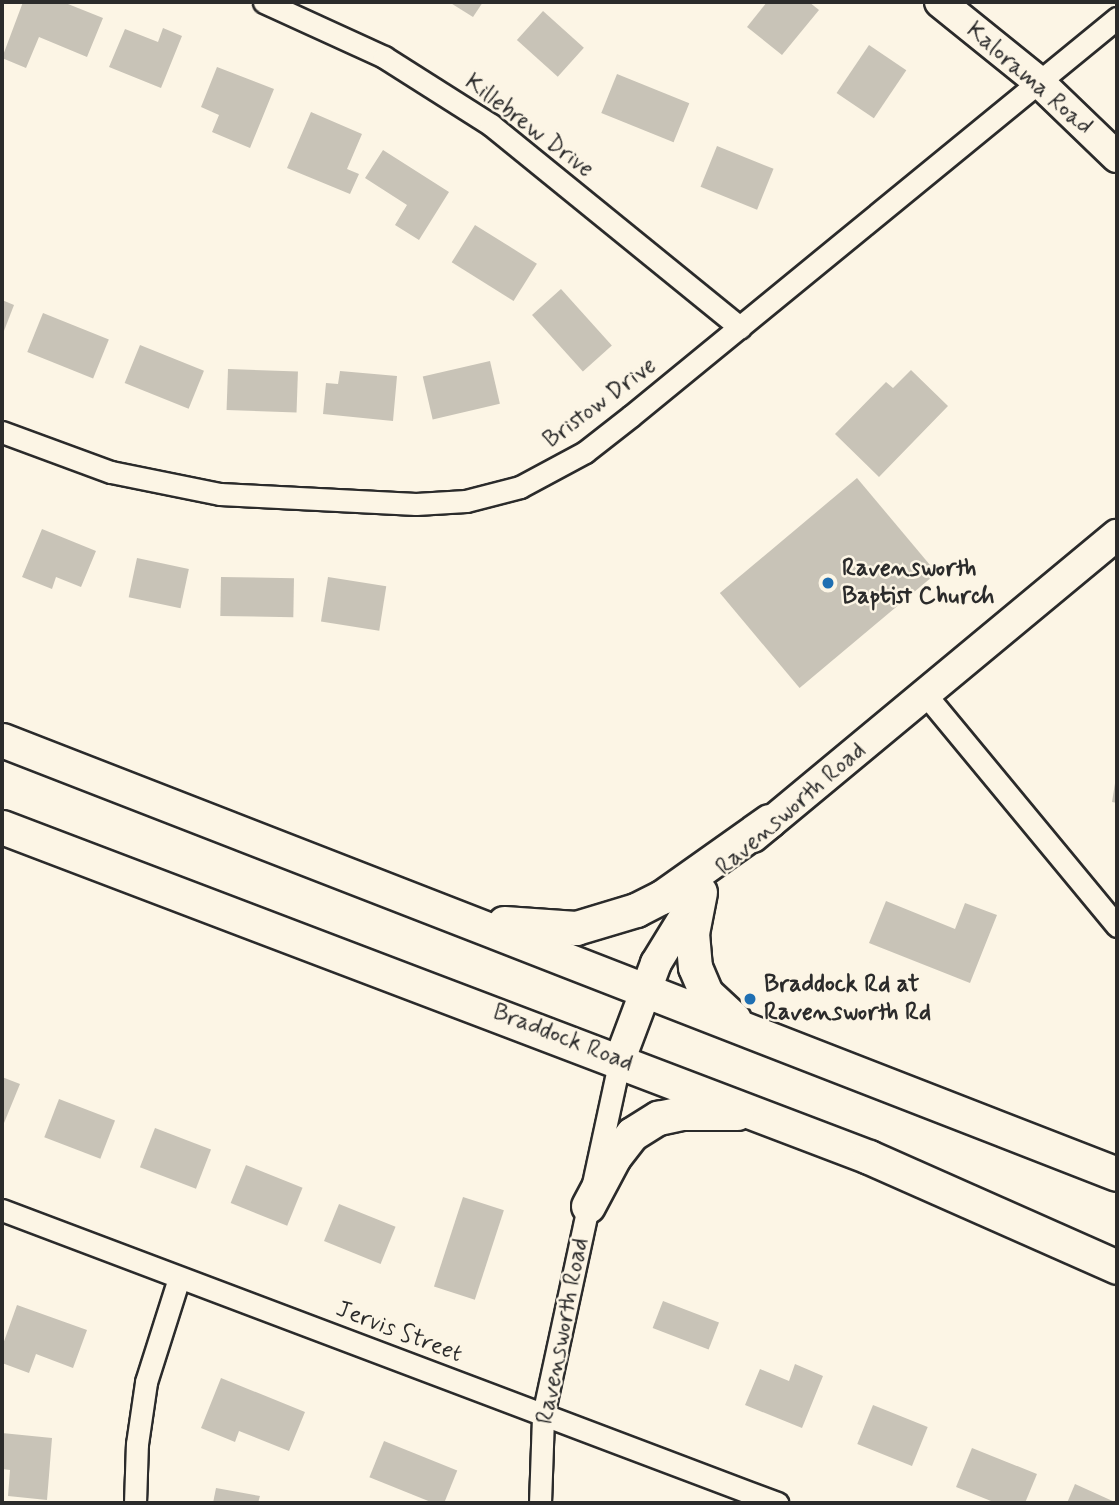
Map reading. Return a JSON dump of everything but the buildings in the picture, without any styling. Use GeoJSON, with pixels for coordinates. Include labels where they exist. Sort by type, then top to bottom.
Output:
{"type":"FeatureCollection","features":[{"type":"Feature","properties":{"kind":"main road","name":"Kalorama Road"},"geometry":{"type":"LineString","coordinates":[[940,2],[1039,82],[1117,157]]}},
{"type":"Feature","properties":{"kind":"main road","name":"Ravensworth Road"},"geometry":{"type":"LineString","coordinates":[[620,1059],[645,990],[679,920],[700,891],[769,821],[1117,536]]}},
{"type":"Feature","properties":{"kind":"main road"},"geometry":{"type":"LineString","coordinates":[[2,740],[1117,1174]]}},
{"type":"Feature","properties":{"kind":"main road"},"geometry":{"type":"LineString","coordinates":[[386,889],[491,920],[537,928],[576,928],[636,910],[662,897],[769,821]]}},
{"type":"Feature","properties":{"kind":"main road","name":"Braddock Road"},"geometry":{"type":"LineString","coordinates":[[2,827],[770,1118],[1117,1267]]}},
{"type":"Feature","properties":{"kind":"main road"},"geometry":{"type":"LineString","coordinates":[[700,891],[692,933],[699,981],[716,1005],[752,1033]]}},
{"type":"Feature","properties":{"kind":"main road"},"geometry":{"type":"LineString","coordinates":[[588,1206],[614,1157],[632,1134],[658,1118],[720,1110],[770,1118]]}},
{"type":"Feature","properties":{"kind":"street","name":"Killebrew Drive"},"geometry":{"type":"LineString","coordinates":[[264,2],[384,57],[480,117],[740,327]]}},
{"type":"Feature","properties":{"kind":"street","name":"Bristow Drive"},"geometry":{"type":"LineString","coordinates":[[2,432],[111,472],[165,486],[338,500],[466,501],[520,487],[585,452],[1117,18]]}},
{"type":"Feature","properties":{"kind":"street"},"geometry":{"type":"LineString","coordinates":[[925,694],[1117,926]]}},
{"type":"Feature","properties":{"kind":"street","name":"Ravensworth Road"},"geometry":{"type":"LineString","coordinates":[[540,1503],[543,1415],[620,1059]]}},
{"type":"Feature","properties":{"kind":"street","name":"Jervis Street"},"geometry":{"type":"LineString","coordinates":[[2,1210],[777,1503]]}},
{"type":"Feature","properties":{"kind":"street"},"geometry":{"type":"LineString","coordinates":[[135,1503],[146,1382],[179,1278]]}},
{"type":"Feature","properties":{"kind":"place","name":"Ravensworth Baptist Church"},"geometry":{"type":"Point","coordinates":[828,583]}},
{"type":"Feature","properties":{"kind":"place","name":"Braddock Rd at Ravensworth Rd"},"geometry":{"type":"Point","coordinates":[750,999]}}]}
